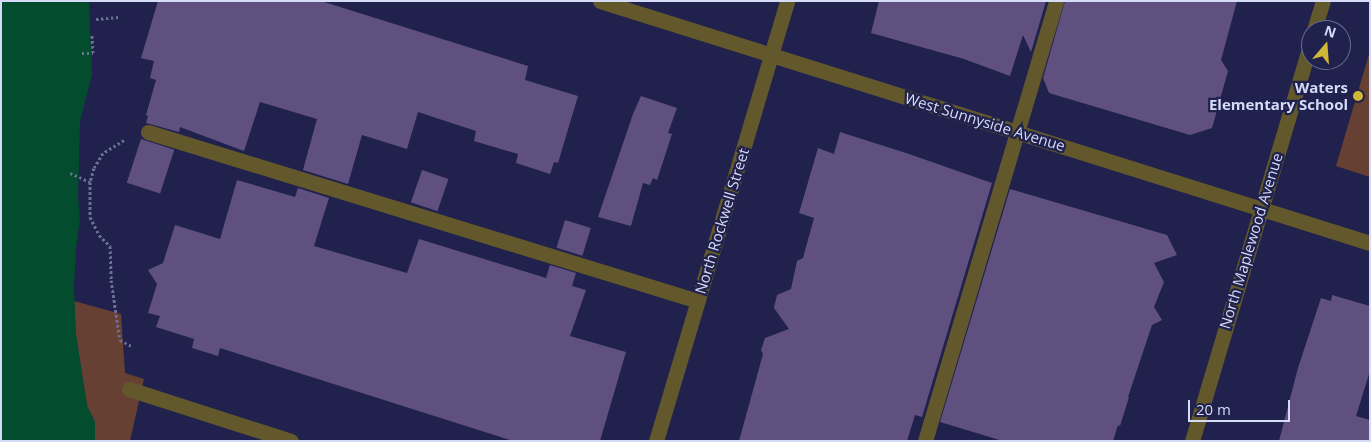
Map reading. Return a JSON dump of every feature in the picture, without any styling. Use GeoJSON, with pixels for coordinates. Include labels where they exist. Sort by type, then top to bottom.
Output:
{"type":"FeatureCollection","features":[{"type":"Feature","properties":{"kind":"street","name":"West Sunnyside Avenue"},"geometry":{"type":"LineString","coordinates":[[600,1],[1370,243]]}},
{"type":"Feature","properties":{"kind":"street","name":"North Rockwell Street"},"geometry":{"type":"LineString","coordinates":[[656,441],[787,1]]}},
{"type":"Feature","properties":{"kind":"street"},"geometry":{"type":"LineString","coordinates":[[924,441],[1056,1]]}},
{"type":"Feature","properties":{"kind":"street"},"geometry":{"type":"LineString","coordinates":[[1317,20],[1323,1]]}},
{"type":"Feature","properties":{"kind":"street","name":"North Maplewood Avenue"},"geometry":{"type":"LineString","coordinates":[[1192,441],[1302,70]]}},
{"type":"Feature","properties":{"kind":"street"},"geometry":{"type":"LineString","coordinates":[[148,132],[698,301]]}},
{"type":"Feature","properties":{"kind":"street"},"geometry":{"type":"LineString","coordinates":[[129,389],[291,441]]}},
{"type":"Feature","properties":{"kind":"path"},"geometry":{"type":"LineString","coordinates":[[96,19],[121,17]]}},
{"type":"Feature","properties":{"kind":"path"},"geometry":{"type":"LineString","coordinates":[[82,53],[93,53],[92,35]]}},
{"type":"Feature","properties":{"kind":"path"},"geometry":{"type":"LineString","coordinates":[[133,347],[120,340],[111,280],[110,246],[100,235],[90,217],[90,182],[94,168],[103,153],[117,143],[148,132]]}},
{"type":"Feature","properties":{"kind":"path"},"geometry":{"type":"LineString","coordinates":[[70,173],[90,182]]}},
{"type":"Feature","properties":{"kind":"shaded area"},"geometry":{"type":"Polygon","coordinates":[[[1,1],[89,1],[92,75],[80,121],[78,197],[80,219],[74,286],[76,335],[87,406],[95,422],[95,441],[1,441],[1,1]]]}},
{"type":"Feature","properties":{"kind":"shaded area"},"geometry":{"type":"Polygon","coordinates":[[[1370,51],[1370,177],[1336,166],[1370,51]]]}},
{"type":"Feature","properties":{"kind":"shaded area"},"geometry":{"type":"Polygon","coordinates":[[[74,301],[121,314],[125,373],[144,379],[130,441],[95,441],[95,422],[87,406],[76,335],[74,301]]]}},
{"type":"Feature","properties":{"kind":"building"},"geometry":{"type":"Polygon","coordinates":[[[158,1],[321,1],[528,66],[525,80],[578,96],[558,163],[554,162],[550,174],[516,163],[518,154],[474,141],[476,131],[418,112],[407,149],[362,135],[348,184],[303,170],[317,119],[260,102],[244,151],[180,127],[179,132],[146,123],[148,116],[146,115],[156,80],[150,78],[154,61],[141,58],[158,1]]]}},
{"type":"Feature","properties":{"kind":"building"},"geometry":{"type":"Polygon","coordinates":[[[879,1],[1046,1],[1031,52],[1023,35],[1010,76],[964,59],[871,33],[879,1]]]}},
{"type":"Feature","properties":{"kind":"building"},"geometry":{"type":"Polygon","coordinates":[[[1065,1],[1237,1],[1221,60],[1228,71],[1212,128],[1190,135],[1049,93],[1043,78],[1065,1]]]}},
{"type":"Feature","properties":{"kind":"building"},"geometry":{"type":"Polygon","coordinates":[[[641,96],[677,108],[668,133],[672,134],[657,180],[653,178],[650,185],[643,183],[631,226],[598,217],[633,114],[641,96]]]}},
{"type":"Feature","properties":{"kind":"building"},"geometry":{"type":"Polygon","coordinates":[[[840,132],[992,183],[922,417],[915,415],[907,441],[739,441],[763,354],[761,350],[765,338],[789,329],[774,308],[777,295],[791,289],[797,261],[803,258],[814,218],[799,213],[818,148],[834,154],[840,132]]]}},
{"type":"Feature","properties":{"kind":"building"},"geometry":{"type":"Polygon","coordinates":[[[141,139],[174,150],[160,194],[127,183],[141,139]]]}},
{"type":"Feature","properties":{"kind":"building"},"geometry":{"type":"Polygon","coordinates":[[[422,170],[448,179],[437,211],[411,202],[422,170]]]}},
{"type":"Feature","properties":{"kind":"building"},"geometry":{"type":"Polygon","coordinates":[[[237,180],[295,197],[298,188],[329,198],[314,246],[407,273],[419,239],[546,278],[550,265],[576,273],[572,286],[586,290],[570,336],[626,352],[600,441],[513,441],[220,348],[218,356],[192,348],[194,339],[156,327],[160,316],[148,313],[157,284],[148,270],[163,263],[175,225],[220,239],[237,180]]]}},
{"type":"Feature","properties":{"kind":"building"},"geometry":{"type":"Polygon","coordinates":[[[1010,189],[1167,235],[1177,255],[1154,263],[1164,282],[1154,307],[1162,320],[1152,325],[1120,426],[1118,425],[1113,441],[1003,441],[940,422],[1010,189]]]}},
{"type":"Feature","properties":{"kind":"building"},"geometry":{"type":"Polygon","coordinates":[[[565,220],[591,228],[582,256],[557,248],[565,220]]]}},
{"type":"Feature","properties":{"kind":"building"},"geometry":{"type":"Polygon","coordinates":[[[1332,295],[1370,306],[1370,371],[1356,416],[1370,420],[1370,441],[1279,441],[1298,368],[1321,298],[1331,301],[1332,295]]]}},
{"type":"Feature","properties":{"kind":"place","name":"Waters Elementary School"},"geometry":{"type":"Point","coordinates":[1358,96]}}]}
